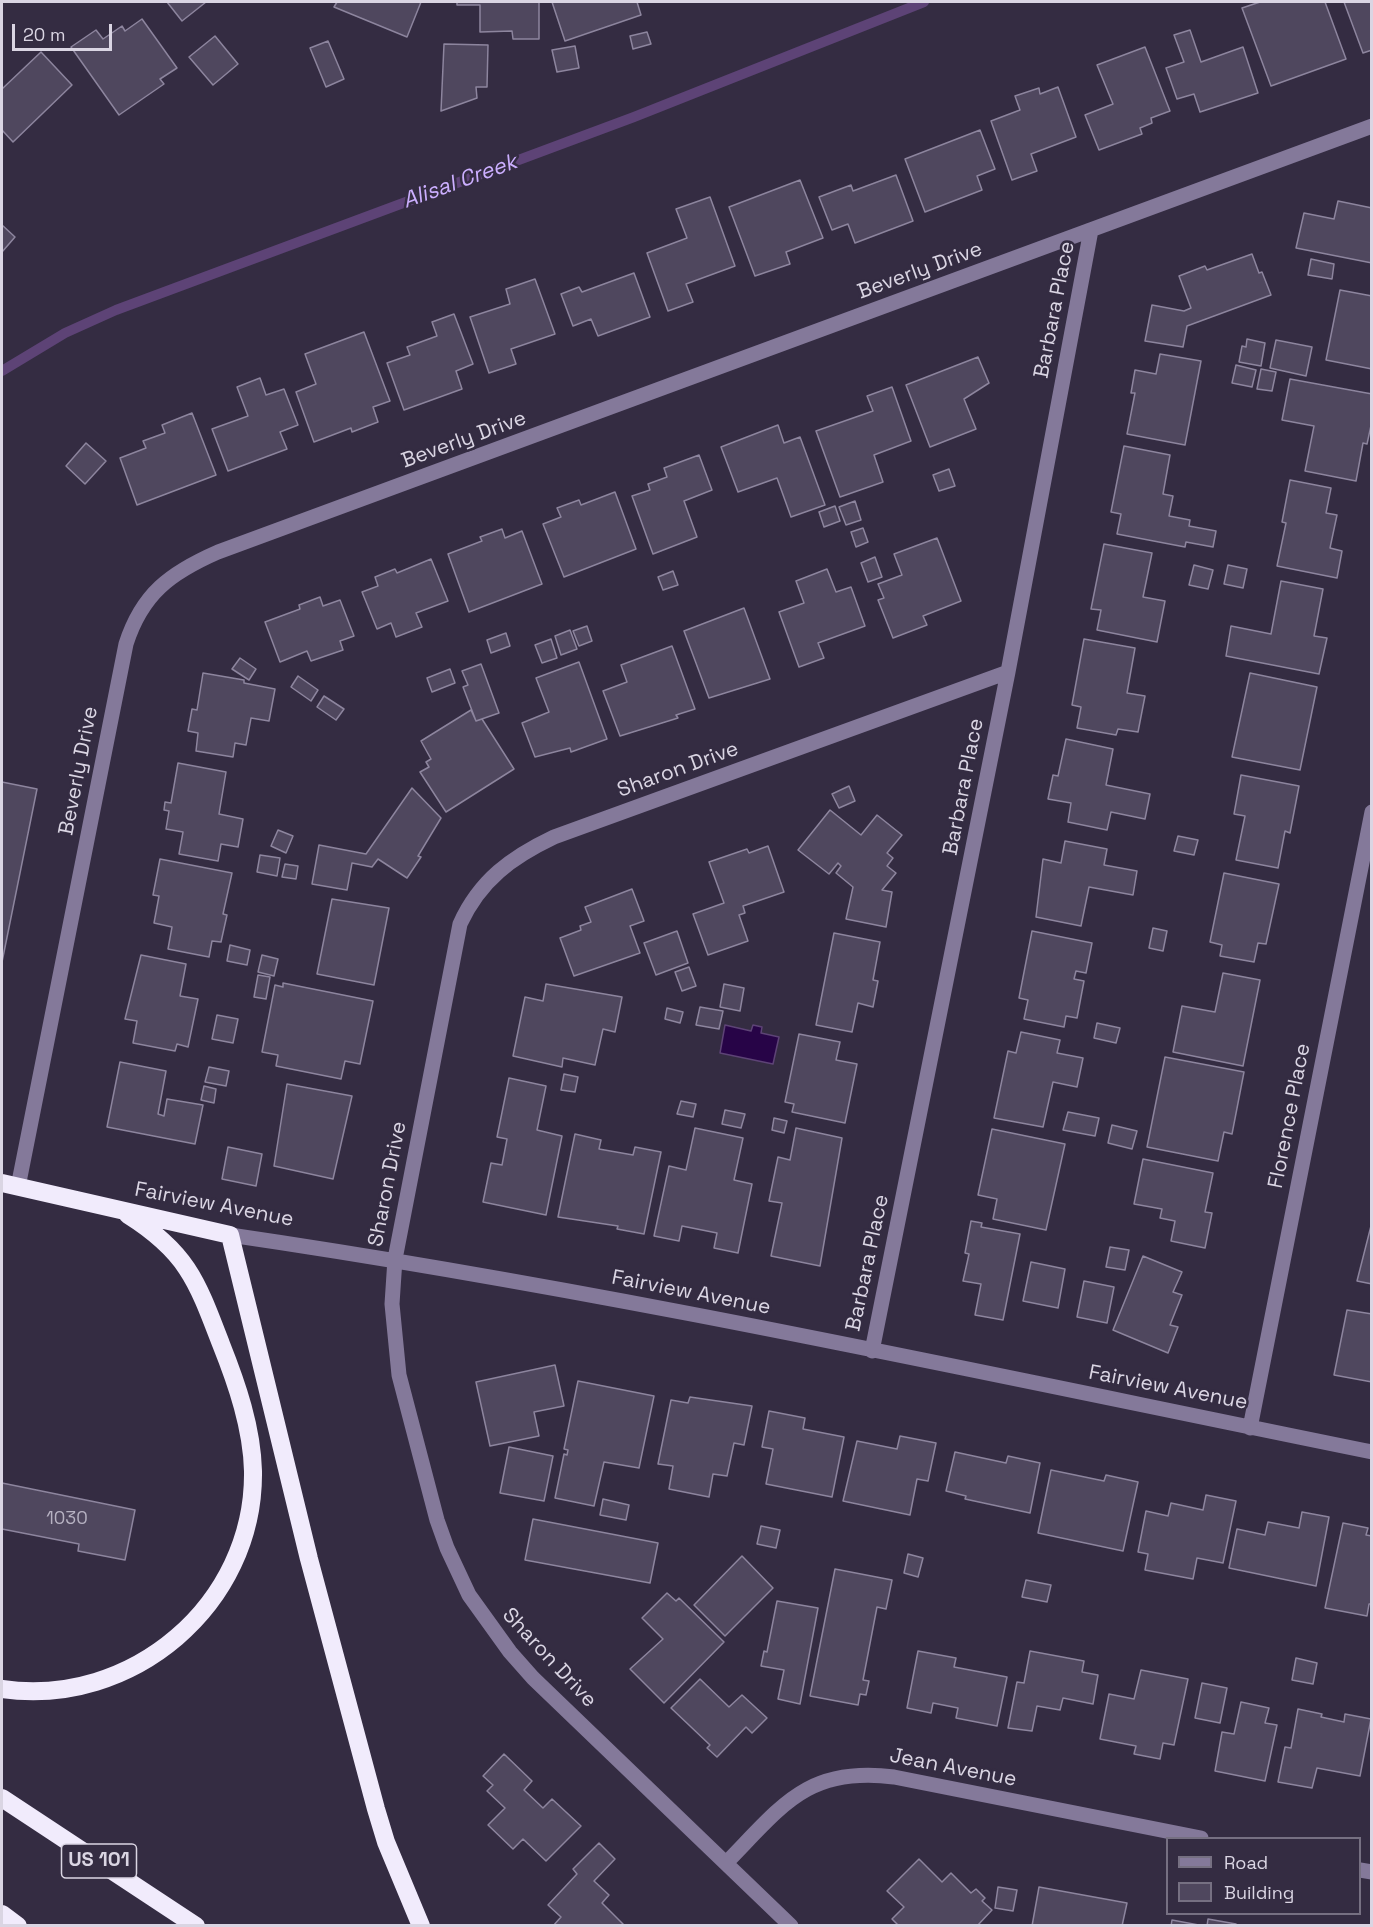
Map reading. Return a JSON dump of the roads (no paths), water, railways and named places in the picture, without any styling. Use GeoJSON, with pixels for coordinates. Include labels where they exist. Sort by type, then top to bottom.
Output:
{"type":"FeatureCollection","features":[{"type":"Feature","properties":{"kind":"highway","name":"Fairview Avenue"},"geometry":{"type":"LineString","coordinates":[[10,1185],[230,1235]]}},
{"type":"Feature","properties":{"kind":"highway"},"geometry":{"type":"LineString","coordinates":[[2,1689],[42,1691],[68,1689],[125,1672],[149,1659],[191,1626],[210,1603],[237,1553],[246,1524],[251,1495],[251,1448],[237,1390],[207,1305],[182,1260],[166,1241],[116,1208]]}},
{"type":"Feature","properties":{"kind":"highway"},"geometry":{"type":"LineString","coordinates":[[230,1235],[309,1559],[376,1809],[386,1842],[421,1926]]}},
{"type":"Feature","properties":{"kind":"highway","name":"US 101"},"geometry":{"type":"LineString","coordinates":[[2,1798],[196,1926]]}},
{"type":"Feature","properties":{"kind":"highway"},"geometry":{"type":"LineString","coordinates":[[2,1914],[18,1926]]}},
{"type":"Feature","properties":{"kind":"street","name":"Beverly Drive"},"geometry":{"type":"LineString","coordinates":[[10,1185],[126,644],[138,612],[166,580],[197,561],[218,552],[1371,126]]}},
{"type":"Feature","properties":{"kind":"street","name":"Barbara Place"},"geometry":{"type":"LineString","coordinates":[[872,1351],[1008,672],[1091,230]]}},
{"type":"Feature","properties":{"kind":"street","name":"Sharon Drive"},"geometry":{"type":"LineString","coordinates":[[792,1926],[533,1678],[492,1630],[469,1595],[437,1520],[399,1375],[393,1334],[395,1259],[460,924],[472,900],[492,876],[519,855],[554,837],[1008,672]]}},
{"type":"Feature","properties":{"kind":"street","name":"Florence Place"},"geometry":{"type":"LineString","coordinates":[[1250,1428],[1371,812]]}},
{"type":"Feature","properties":{"kind":"street","name":"Fairview Avenue"},"geometry":{"type":"LineString","coordinates":[[230,1235],[395,1259],[872,1351],[1371,1452]]}},
{"type":"Feature","properties":{"kind":"street","name":"Jean Avenue"},"geometry":{"type":"LineString","coordinates":[[726,1863],[793,1797],[823,1781],[860,1774],[894,1778],[1191,1837]]}},
{"type":"Feature","properties":{"kind":"waterway","name":"Alisal Creek"},"geometry":{"type":"LineString","coordinates":[[2,371],[65,333],[116,310],[634,117],[924,2]]}}]}
